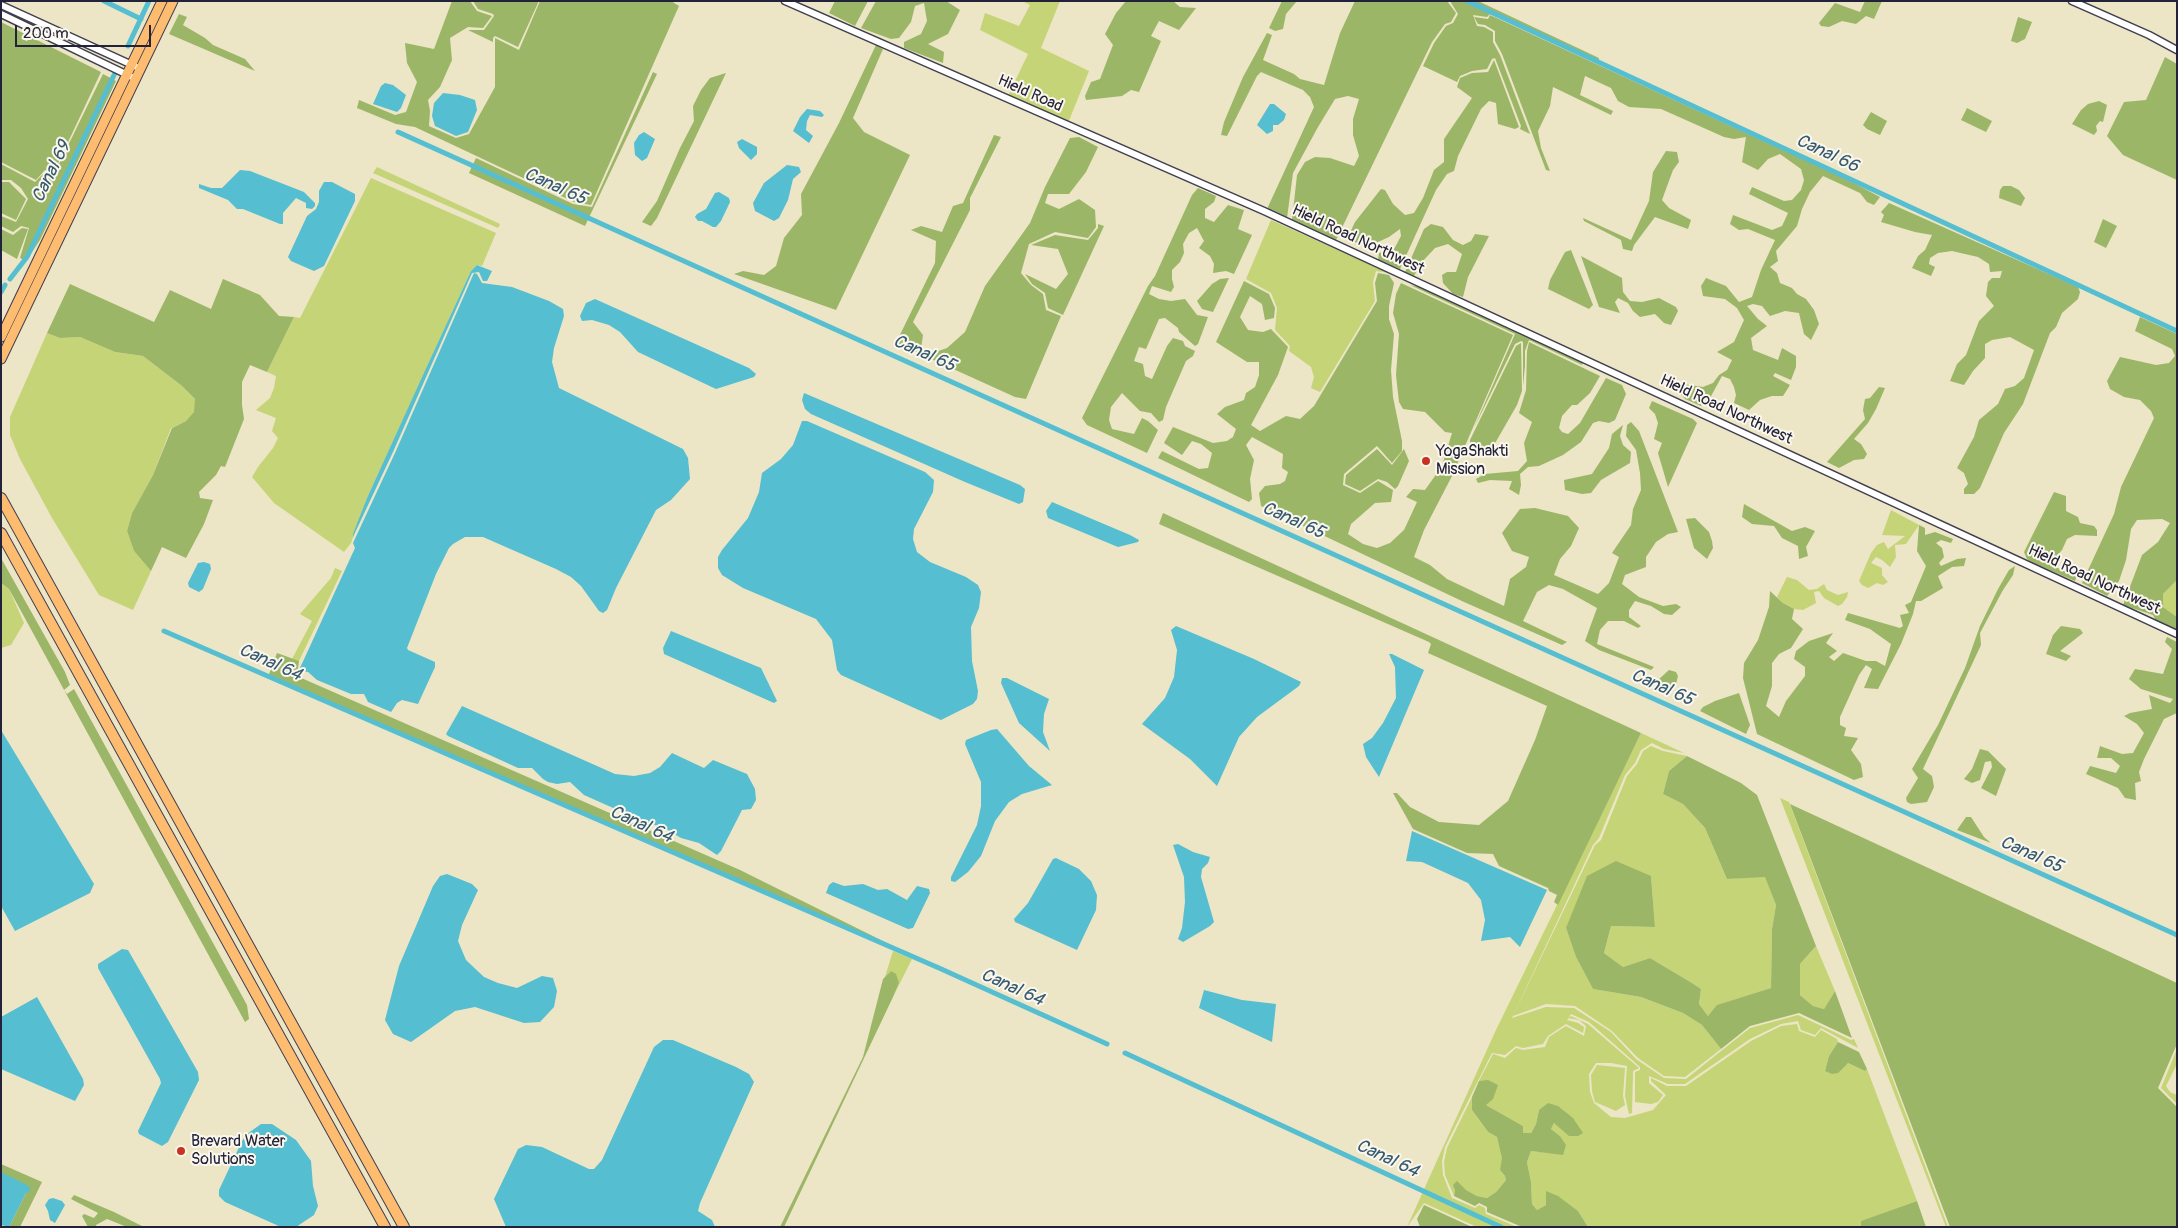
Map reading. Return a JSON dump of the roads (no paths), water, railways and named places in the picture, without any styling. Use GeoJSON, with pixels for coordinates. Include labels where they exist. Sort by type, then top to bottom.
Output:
{"type":"FeatureCollection","features":[{"type":"Feature","properties":{"kind":"highway"},"geometry":{"type":"LineString","coordinates":[[1,498],[404,1227]]}},
{"type":"Feature","properties":{"kind":"highway"},"geometry":{"type":"LineString","coordinates":[[1,533],[385,1227]]}},
{"type":"Feature","properties":{"kind":"main road"},"geometry":{"type":"LineString","coordinates":[[1,359],[132,77],[162,1]]}},
{"type":"Feature","properties":{"kind":"main road"},"geometry":{"type":"LineString","coordinates":[[136,67],[173,1]]}},
{"type":"Feature","properties":{"kind":"main road"},"geometry":{"type":"LineString","coordinates":[[1,337],[132,77]]}},
{"type":"Feature","properties":{"kind":"street","name":"Hield Road"},"geometry":{"type":"LineString","coordinates":[[785,1],[1264,212]]}},
{"type":"Feature","properties":{"kind":"street"},"geometry":{"type":"LineString","coordinates":[[2072,1],[2177,50]]}},
{"type":"Feature","properties":{"kind":"street"},"geometry":{"type":"LineString","coordinates":[[1,5],[136,67]]}},
{"type":"Feature","properties":{"kind":"street"},"geometry":{"type":"LineString","coordinates":[[1,14],[132,77]]}},
{"type":"Feature","properties":{"kind":"street","name":"Hield Road Northwest"},"geometry":{"type":"LineString","coordinates":[[1264,212],[2177,634]]}},
{"type":"Feature","properties":{"kind":"water"},"geometry":{"type":"Polygon","coordinates":[[[385,83],[393,85],[406,95],[401,108],[397,112],[373,104],[381,86],[385,83]]]}},
{"type":"Feature","properties":{"kind":"water"},"geometry":{"type":"Polygon","coordinates":[[[443,93],[460,95],[475,100],[477,110],[468,132],[456,136],[435,126],[432,116],[434,103],[443,93]]]}},
{"type":"Feature","properties":{"kind":"water"},"geometry":{"type":"Polygon","coordinates":[[[1270,104],[1274,104],[1286,114],[1284,120],[1278,125],[1273,125],[1273,131],[1267,134],[1257,125],[1270,104]]]}},
{"type":"Feature","properties":{"kind":"water"},"geometry":{"type":"Polygon","coordinates":[[[807,109],[820,111],[824,115],[822,117],[810,115],[806,130],[813,136],[809,143],[793,131],[800,117],[807,109]]]}},
{"type":"Feature","properties":{"kind":"water"},"geometry":{"type":"Polygon","coordinates":[[[644,132],[655,139],[647,158],[642,161],[635,155],[634,143],[639,135],[644,132]]]}},
{"type":"Feature","properties":{"kind":"water"},"geometry":{"type":"Polygon","coordinates":[[[742,139],[757,147],[757,154],[751,160],[739,148],[737,142],[742,139]]]}},
{"type":"Feature","properties":{"kind":"water"},"geometry":{"type":"Polygon","coordinates":[[[787,165],[799,167],[801,172],[793,179],[788,200],[779,218],[774,221],[755,211],[753,203],[764,183],[787,165]]]}},
{"type":"Feature","properties":{"kind":"water"},"geometry":{"type":"Polygon","coordinates":[[[240,170],[250,171],[304,192],[315,203],[315,206],[312,209],[306,208],[306,203],[296,198],[283,213],[283,224],[280,224],[243,209],[237,209],[228,200],[199,188],[199,184],[211,188],[222,188],[240,170]]]}},
{"type":"Feature","properties":{"kind":"water"},"geometry":{"type":"Polygon","coordinates":[[[324,182],[332,182],[355,194],[355,201],[324,266],[314,271],[291,261],[288,257],[307,216],[316,209],[319,202],[319,191],[324,182]]]}},
{"type":"Feature","properties":{"kind":"water"},"geometry":{"type":"Polygon","coordinates":[[[719,192],[729,198],[730,202],[721,221],[716,227],[713,227],[698,221],[695,217],[697,214],[706,209],[715,193],[719,192]]]}},
{"type":"Feature","properties":{"kind":"water"},"geometry":{"type":"Polygon","coordinates":[[[477,265],[492,271],[487,281],[483,281],[479,272],[472,273],[393,452],[353,537],[367,498],[423,375],[471,271],[477,265]]]}},
{"type":"Feature","properties":{"kind":"water"},"geometry":{"type":"Polygon","coordinates":[[[474,273],[477,274],[482,283],[512,287],[549,301],[563,309],[564,316],[554,348],[552,362],[559,388],[683,449],[688,458],[690,479],[671,500],[656,510],[616,588],[607,610],[603,613],[599,611],[581,586],[571,577],[556,569],[483,537],[465,537],[453,544],[449,548],[436,574],[407,648],[435,662],[435,667],[418,704],[402,700],[397,703],[391,712],[368,702],[364,694],[351,694],[317,680],[308,672],[300,671],[300,668],[355,548],[353,543],[395,453],[474,273]]]}},
{"type":"Feature","properties":{"kind":"water"},"geometry":{"type":"Polygon","coordinates":[[[595,299],[749,368],[756,374],[754,377],[716,389],[638,352],[620,332],[609,325],[592,320],[582,321],[580,316],[586,303],[595,299]]]}},
{"type":"Feature","properties":{"kind":"water"},"geometry":{"type":"Polygon","coordinates":[[[804,393],[1020,485],[1025,489],[1023,502],[1019,504],[965,482],[811,414],[805,409],[802,400],[804,393]]]}},
{"type":"Feature","properties":{"kind":"water"},"geometry":{"type":"Polygon","coordinates":[[[802,421],[807,421],[925,472],[934,480],[933,492],[914,529],[913,539],[917,552],[930,562],[966,577],[978,585],[981,592],[979,608],[971,627],[972,661],[978,691],[977,699],[973,704],[941,720],[841,675],[837,670],[832,640],[816,619],[743,588],[722,575],[718,568],[718,557],[748,518],[759,492],[762,473],[781,459],[793,445],[802,421]]]}},
{"type":"Feature","properties":{"kind":"water"},"geometry":{"type":"Polygon","coordinates":[[[1052,502],[1139,540],[1138,542],[1118,547],[1048,518],[1046,511],[1052,502]]]}},
{"type":"Feature","properties":{"kind":"water"},"geometry":{"type":"Polygon","coordinates":[[[198,563],[210,564],[211,569],[203,589],[199,592],[189,587],[188,583],[198,563]]]}},
{"type":"Feature","properties":{"kind":"water"},"geometry":{"type":"Polygon","coordinates":[[[1176,626],[1254,659],[1301,682],[1299,686],[1257,717],[1239,737],[1217,786],[1190,759],[1142,724],[1165,698],[1174,677],[1177,650],[1171,630],[1176,626]]]}},
{"type":"Feature","properties":{"kind":"water"},"geometry":{"type":"Polygon","coordinates":[[[671,631],[761,668],[777,701],[774,703],[664,654],[663,648],[671,631]]]}},
{"type":"Feature","properties":{"kind":"water"},"geometry":{"type":"Polygon","coordinates":[[[1389,654],[1424,670],[1379,777],[1366,757],[1363,744],[1372,738],[1383,723],[1396,698],[1395,667],[1389,654]]]}},
{"type":"Feature","properties":{"kind":"water"},"geometry":{"type":"Polygon","coordinates":[[[1002,678],[1007,678],[1049,699],[1044,714],[1043,732],[1050,751],[1019,723],[1001,683],[1002,678]]]}},
{"type":"Feature","properties":{"kind":"water"},"geometry":{"type":"Polygon","coordinates":[[[462,706],[615,774],[634,776],[650,773],[660,767],[672,753],[704,768],[713,760],[747,774],[755,789],[756,800],[751,809],[742,810],[721,851],[717,855],[699,843],[681,838],[666,829],[584,795],[570,782],[557,784],[548,782],[532,768],[518,768],[448,736],[446,734],[462,706]]]}},
{"type":"Feature","properties":{"kind":"water"},"geometry":{"type":"Polygon","coordinates":[[[997,729],[1029,766],[1052,785],[1022,794],[1009,802],[995,821],[981,856],[968,872],[955,882],[951,881],[951,877],[977,825],[981,806],[981,782],[965,744],[966,740],[997,729]]]}},
{"type":"Feature","properties":{"kind":"water"},"geometry":{"type":"Polygon","coordinates":[[[1,730],[94,884],[90,893],[15,931],[1,906],[1,730]]]}},
{"type":"Feature","properties":{"kind":"water"},"geometry":{"type":"Polygon","coordinates":[[[1412,831],[1547,890],[1520,947],[1510,937],[1481,941],[1485,920],[1481,900],[1468,883],[1422,862],[1406,861],[1412,831]]]}},
{"type":"Feature","properties":{"kind":"water"},"geometry":{"type":"Polygon","coordinates":[[[1178,844],[1193,852],[1210,857],[1208,863],[1202,869],[1201,877],[1214,922],[1183,942],[1178,939],[1182,928],[1185,902],[1184,877],[1173,845],[1178,844]]]}},
{"type":"Feature","properties":{"kind":"water"},"geometry":{"type":"Polygon","coordinates":[[[1056,858],[1079,869],[1091,881],[1097,895],[1096,910],[1077,950],[1015,922],[1014,919],[1028,903],[1053,859],[1056,858]]]}},
{"type":"Feature","properties":{"kind":"water"},"geometry":{"type":"Polygon","coordinates":[[[447,874],[472,884],[478,890],[462,925],[458,941],[466,960],[484,977],[517,988],[542,976],[553,978],[557,991],[554,1007],[540,1022],[524,1023],[475,1007],[455,1011],[411,1042],[393,1034],[385,1020],[399,966],[433,886],[440,876],[447,874]]]}},
{"type":"Feature","properties":{"kind":"water"},"geometry":{"type":"Polygon","coordinates":[[[833,882],[844,886],[863,884],[878,890],[887,889],[907,900],[917,886],[929,889],[930,893],[913,928],[908,929],[826,893],[829,885],[833,882]]]}},
{"type":"Feature","properties":{"kind":"water"},"geometry":{"type":"Polygon","coordinates":[[[122,949],[128,950],[198,1072],[199,1080],[168,1142],[162,1146],[139,1134],[138,1131],[161,1083],[160,1079],[98,968],[98,964],[122,949]]]}},
{"type":"Feature","properties":{"kind":"water"},"geometry":{"type":"Polygon","coordinates":[[[1204,990],[1242,1000],[1276,1004],[1272,1042],[1199,1008],[1204,990]]]}},
{"type":"Feature","properties":{"kind":"water"},"geometry":{"type":"Polygon","coordinates":[[[37,997],[83,1079],[84,1085],[75,1101],[1,1069],[1,1017],[37,997]]]}},
{"type":"Feature","properties":{"kind":"water"},"geometry":{"type":"Polygon","coordinates":[[[663,1040],[673,1040],[736,1067],[749,1074],[754,1082],[700,1203],[698,1211],[712,1220],[715,1227],[506,1227],[494,1199],[518,1149],[526,1145],[542,1147],[589,1169],[594,1169],[602,1160],[654,1047],[663,1040]]]}},
{"type":"Feature","properties":{"kind":"water"},"geometry":{"type":"Polygon","coordinates":[[[261,1124],[272,1124],[296,1140],[311,1161],[313,1186],[318,1206],[314,1215],[296,1227],[281,1227],[225,1202],[219,1196],[219,1190],[242,1141],[247,1134],[261,1124]]]}},
{"type":"Feature","properties":{"kind":"water"},"geometry":{"type":"Polygon","coordinates":[[[1,1172],[27,1185],[31,1190],[26,1193],[9,1227],[1,1225],[1,1172]]]}},
{"type":"Feature","properties":{"kind":"water"},"geometry":{"type":"Polygon","coordinates":[[[53,1198],[62,1201],[65,1205],[55,1223],[50,1220],[45,1205],[49,1199],[53,1198]]]}},
{"type":"Feature","properties":{"kind":"waterway"},"geometry":{"type":"LineString","coordinates":[[104,1],[141,19]]}},
{"type":"Feature","properties":{"kind":"waterway","name":"Canal 69"},"geometry":{"type":"LineString","coordinates":[[128,46],[149,1]]}},
{"type":"Feature","properties":{"kind":"waterway","name":"Canal 66"},"geometry":{"type":"LineString","coordinates":[[1467,1],[2177,331]]}},
{"type":"Feature","properties":{"kind":"waterway","name":"Canal 69"},"geometry":{"type":"LineString","coordinates":[[10,279],[27,257],[115,73]]}},
{"type":"Feature","properties":{"kind":"waterway","name":"Canal 65"},"geometry":{"type":"LineString","coordinates":[[398,132],[2177,935]]}},
{"type":"Feature","properties":{"kind":"waterway","name":"Canal 69"},"geometry":{"type":"LineString","coordinates":[[1,292],[5,285]]}},
{"type":"Feature","properties":{"kind":"waterway","name":"Canal 64"},"geometry":{"type":"LineString","coordinates":[[164,631],[939,968],[1107,1044]]}},
{"type":"Feature","properties":{"kind":"waterway","name":"Canal 64"},"geometry":{"type":"LineString","coordinates":[[1125,1053],[1501,1227]]}},
{"type":"Feature","properties":{"kind":"place","name":"YogaShakti Mission"},"geometry":{"type":"Point","coordinates":[1426,461]}},
{"type":"Feature","properties":{"kind":"place","name":"Brevard Water Solutions"},"geometry":{"type":"Point","coordinates":[181,1151]}}]}
